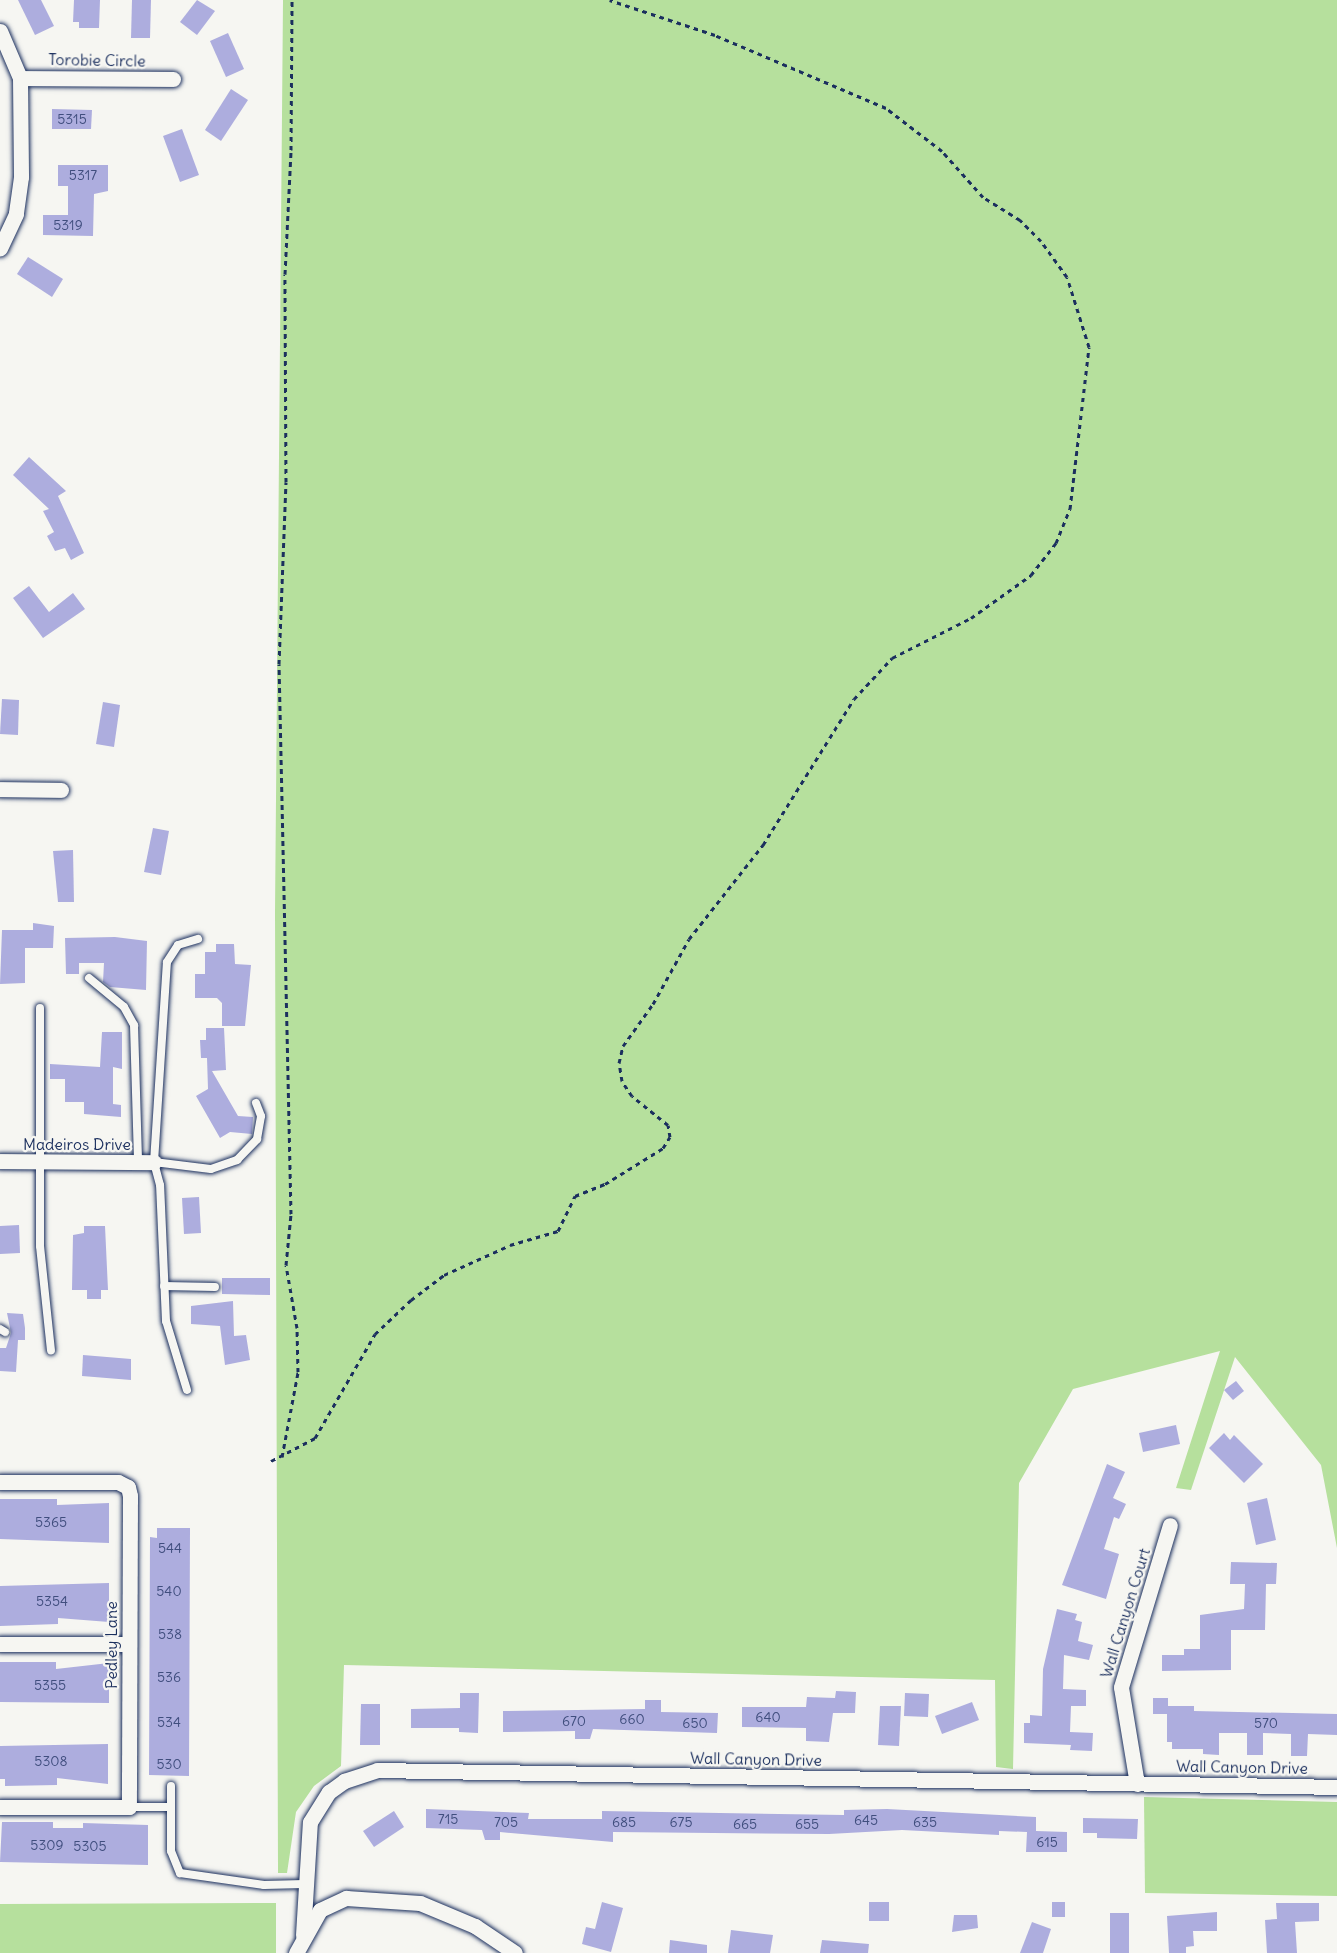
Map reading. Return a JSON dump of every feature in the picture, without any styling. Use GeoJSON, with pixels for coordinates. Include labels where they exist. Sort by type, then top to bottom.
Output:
{"type":"FeatureCollection","features":[{"type":"Feature","properties":{"kind":"street"},"geometry":{"type":"LineString","coordinates":[[0,31],[20,78],[20,191],[0,249]]}},
{"type":"Feature","properties":{"kind":"street","name":"Torobie Circle"},"geometry":{"type":"LineString","coordinates":[[20,78],[174,79]]}},
{"type":"Feature","properties":{"kind":"street"},"geometry":{"type":"LineString","coordinates":[[0,789],[61,790]]}},
{"type":"Feature","properties":{"kind":"street","name":"Madeiros Drive"},"geometry":{"type":"LineString","coordinates":[[0,1161],[146,1162]]}},
{"type":"Feature","properties":{"kind":"street","name":"Pedley Lane"},"geometry":{"type":"LineString","coordinates":[[0,1482],[125,1485],[129,1496],[129,1807]]}},
{"type":"Feature","properties":{"kind":"street","name":"Wall Canyon Court"},"geometry":{"type":"LineString","coordinates":[[1137,1784],[1120,1687],[1170,1525]]}},
{"type":"Feature","properties":{"kind":"street"},"geometry":{"type":"LineString","coordinates":[[0,1644],[128,1644]]}},
{"type":"Feature","properties":{"kind":"street","name":"Wall Canyon Drive"},"geometry":{"type":"LineString","coordinates":[[300,1943],[305,1840],[317,1807],[344,1781],[377,1770],[1337,1787]]}},
{"type":"Feature","properties":{"kind":"street"},"geometry":{"type":"LineString","coordinates":[[0,1807],[129,1807]]}},
{"type":"Feature","properties":{"kind":"street"},"geometry":{"type":"LineString","coordinates":[[300,1943],[320,1910],[346,1898],[420,1903],[475,1926],[515,1953]]}},
{"type":"Feature","properties":{"kind":"lane"},"geometry":{"type":"LineString","coordinates":[[146,1162],[167,962],[178,945],[198,939]]}},
{"type":"Feature","properties":{"kind":"lane"},"geometry":{"type":"LineString","coordinates":[[89,978],[124,1007],[134,1025],[146,1162],[160,1185],[164,1286],[169,1340],[187,1390]]}},
{"type":"Feature","properties":{"kind":"lane"},"geometry":{"type":"LineString","coordinates":[[40,1008],[42,1278],[51,1350]]}},
{"type":"Feature","properties":{"kind":"lane"},"geometry":{"type":"LineString","coordinates":[[146,1162],[211,1169],[237,1160],[257,1139],[261,1116],[256,1103]]}},
{"type":"Feature","properties":{"kind":"lane"},"geometry":{"type":"LineString","coordinates":[[164,1286],[215,1287]]}},
{"type":"Feature","properties":{"kind":"lane"},"geometry":{"type":"LineString","coordinates":[[171,1786],[172,1858],[185,1876],[304,1884]]}},
{"type":"Feature","properties":{"kind":"lane"},"geometry":{"type":"LineString","coordinates":[[129,1807],[171,1807]]}},
{"type":"Feature","properties":{"kind":"path"},"geometry":{"type":"LineString","coordinates":[[282,1457],[298,1372],[297,1328],[286,1264],[291,1214],[279,664],[286,482],[285,274],[292,0]]}},
{"type":"Feature","properties":{"kind":"path"},"geometry":{"type":"LineString","coordinates":[[271,1461],[315,1438],[375,1334],[411,1300],[444,1275],[510,1245],[558,1231],[575,1197],[605,1184],[663,1148],[670,1137],[668,1125],[632,1096],[622,1081],[619,1063],[623,1046],[653,1004],[689,939],[763,845],[854,699],[892,658],[972,618],[1031,576],[1056,543],[1070,509],[1089,347],[1067,277],[1041,241],[983,197],[942,151],[886,108],[715,35],[610,0]]}},
{"type":"Feature","properties":{"kind":"green space"},"geometry":{"type":"Polygon","coordinates":[[[283,0],[1337,0],[1337,1548],[1321,1465],[1235,1357],[1191,1490],[1176,1488],[1220,1351],[1073,1389],[1019,1483],[1013,1769],[996,1767],[995,1680],[344,1665],[341,1766],[314,1786],[296,1812],[287,1873],[278,1873],[275,912],[283,0]]]}},
{"type":"Feature","properties":{"kind":"green space"},"geometry":{"type":"Polygon","coordinates":[[[1144,1797],[1337,1802],[1337,1896],[1145,1893],[1144,1797]]]}},
{"type":"Feature","properties":{"kind":"green space"},"geometry":{"type":"Polygon","coordinates":[[[276,1903],[276,1953],[0,1953],[0,1904],[276,1903]]]}},
{"type":"Feature","properties":{"kind":"building"},"geometry":{"type":"Polygon","coordinates":[[[18,0],[41,0],[54,26],[35,35],[18,0]]]}},
{"type":"Feature","properties":{"kind":"building"},"geometry":{"type":"Polygon","coordinates":[[[74,0],[100,0],[99,28],[79,28],[79,22],[73,22],[74,0]]]}},
{"type":"Feature","properties":{"kind":"building"},"geometry":{"type":"Polygon","coordinates":[[[132,0],[151,0],[150,38],[131,38],[132,0]]]}},
{"type":"Feature","properties":{"kind":"building"},"geometry":{"type":"Polygon","coordinates":[[[197,0],[215,11],[197,35],[180,22],[197,0]]]}},
{"type":"Feature","properties":{"kind":"building"},"geometry":{"type":"Polygon","coordinates":[[[228,33],[244,69],[226,77],[210,41],[228,33]]]}},
{"type":"Feature","properties":{"kind":"building"},"geometry":{"type":"Polygon","coordinates":[[[231,89],[248,100],[221,141],[205,130],[231,89]]]}},
{"type":"Feature","properties":{"kind":"building"},"geometry":{"type":"Polygon","coordinates":[[[52,109],[92,110],[91,129],[52,129],[52,109]]]}},
{"type":"Feature","properties":{"kind":"building"},"geometry":{"type":"Polygon","coordinates":[[[182,129],[199,175],[180,182],[163,136],[182,129]]]}},
{"type":"Feature","properties":{"kind":"building"},"geometry":{"type":"Polygon","coordinates":[[[58,165],[108,165],[108,191],[94,194],[93,236],[43,235],[43,215],[68,215],[68,186],[58,186],[58,165]]]}},
{"type":"Feature","properties":{"kind":"building"},"geometry":{"type":"Polygon","coordinates":[[[28,257],[63,279],[52,297],[17,274],[28,257]]]}},
{"type":"Feature","properties":{"kind":"building"},"geometry":{"type":"Polygon","coordinates":[[[29,457],[66,491],[58,496],[84,553],[71,560],[65,548],[55,551],[47,536],[54,532],[43,511],[49,509],[13,475],[29,457]]]}},
{"type":"Feature","properties":{"kind":"building"},"geometry":{"type":"Polygon","coordinates":[[[29,586],[49,612],[73,593],[85,609],[43,638],[13,598],[29,586]]]}},
{"type":"Feature","properties":{"kind":"building"},"geometry":{"type":"Polygon","coordinates":[[[2,699],[19,700],[18,735],[0,734],[2,699]]]}},
{"type":"Feature","properties":{"kind":"building"},"geometry":{"type":"Polygon","coordinates":[[[103,702],[120,705],[114,747],[96,744],[103,702]]]}},
{"type":"Feature","properties":{"kind":"building"},"geometry":{"type":"Polygon","coordinates":[[[153,828],[169,831],[161,875],[144,872],[153,828]]]}},
{"type":"Feature","properties":{"kind":"building"},"geometry":{"type":"Polygon","coordinates":[[[73,850],[74,902],[58,902],[53,851],[73,850]]]}},
{"type":"Feature","properties":{"kind":"building"},"geometry":{"type":"Polygon","coordinates":[[[33,923],[54,926],[53,948],[25,948],[25,983],[0,984],[2,930],[33,930],[33,923]]]}},
{"type":"Feature","properties":{"kind":"building"},"geometry":{"type":"Polygon","coordinates":[[[115,937],[147,941],[146,990],[110,987],[103,982],[104,963],[79,963],[79,974],[66,974],[65,938],[115,937]]]}},
{"type":"Feature","properties":{"kind":"building"},"geometry":{"type":"Polygon","coordinates":[[[216,944],[234,944],[235,964],[251,965],[245,1026],[222,1026],[222,1003],[217,998],[195,998],[195,974],[205,974],[205,952],[216,952],[216,944]]]}},
{"type":"Feature","properties":{"kind":"building"},"geometry":{"type":"Polygon","coordinates":[[[206,1028],[224,1028],[226,1070],[212,1071],[238,1116],[253,1117],[252,1134],[230,1132],[220,1138],[196,1096],[208,1089],[207,1058],[201,1058],[200,1040],[206,1040],[206,1028]]]}},
{"type":"Feature","properties":{"kind":"building"},"geometry":{"type":"Polygon","coordinates":[[[102,1032],[122,1032],[122,1069],[113,1067],[113,1104],[121,1105],[121,1117],[84,1114],[84,1102],[65,1102],[65,1079],[50,1079],[50,1064],[100,1067],[102,1032]]]}},
{"type":"Feature","properties":{"kind":"building"},"geometry":{"type":"Polygon","coordinates":[[[199,1197],[201,1233],[184,1234],[182,1198],[199,1197]]]}},
{"type":"Feature","properties":{"kind":"building"},"geometry":{"type":"Polygon","coordinates":[[[19,1225],[20,1253],[0,1254],[0,1226],[19,1225]]]}},
{"type":"Feature","properties":{"kind":"building"},"geometry":{"type":"Polygon","coordinates":[[[84,1226],[105,1226],[108,1290],[101,1290],[101,1299],[87,1299],[87,1290],[72,1290],[73,1235],[84,1233],[84,1226]]]}},
{"type":"Feature","properties":{"kind":"building"},"geometry":{"type":"Polygon","coordinates":[[[222,1278],[270,1278],[270,1295],[222,1294],[222,1278]]]}},
{"type":"Feature","properties":{"kind":"building"},"geometry":{"type":"Polygon","coordinates":[[[233,1301],[234,1336],[246,1335],[250,1360],[225,1365],[220,1326],[191,1324],[191,1306],[233,1301]]]}},
{"type":"Feature","properties":{"kind":"building"},"geometry":{"type":"Polygon","coordinates":[[[7,1313],[23,1314],[25,1340],[18,1340],[16,1372],[0,1371],[0,1348],[6,1348],[11,1333],[7,1313]]]}},
{"type":"Feature","properties":{"kind":"building"},"geometry":{"type":"Polygon","coordinates":[[[83,1355],[131,1359],[131,1380],[82,1376],[83,1355]]]}},
{"type":"Feature","properties":{"kind":"building"},"geometry":{"type":"Polygon","coordinates":[[[1236,1381],[1244,1391],[1233,1400],[1224,1390],[1236,1381]]]}},
{"type":"Feature","properties":{"kind":"building"},"geometry":{"type":"Polygon","coordinates":[[[1176,1425],[1180,1444],[1143,1452],[1139,1433],[1176,1425]]]}},
{"type":"Feature","properties":{"kind":"building"},"geometry":{"type":"Polygon","coordinates":[[[1224,1433],[1230,1440],[1234,1435],[1263,1464],[1244,1483],[1209,1448],[1224,1433]]]}},
{"type":"Feature","properties":{"kind":"building"},"geometry":{"type":"Polygon","coordinates":[[[1107,1464],[1125,1472],[1113,1498],[1126,1504],[1119,1519],[1114,1517],[1104,1549],[1119,1554],[1106,1599],[1062,1585],[1107,1464]]]}},
{"type":"Feature","properties":{"kind":"building"},"geometry":{"type":"Polygon","coordinates":[[[1267,1498],[1276,1540],[1256,1545],[1247,1503],[1267,1498]]]}},
{"type":"Feature","properties":{"kind":"building"},"geometry":{"type":"Polygon","coordinates":[[[0,1499],[57,1499],[57,1505],[109,1503],[109,1543],[0,1539],[0,1499]]]}},
{"type":"Feature","properties":{"kind":"building"},"geometry":{"type":"Polygon","coordinates":[[[157,1528],[190,1528],[189,1776],[149,1775],[150,1537],[157,1538],[157,1528]]]}},
{"type":"Feature","properties":{"kind":"building"},"geometry":{"type":"Polygon","coordinates":[[[1231,1562],[1277,1563],[1276,1584],[1266,1584],[1265,1630],[1231,1630],[1231,1670],[1162,1671],[1162,1655],[1184,1655],[1184,1649],[1200,1649],[1200,1615],[1244,1609],[1245,1584],[1230,1584],[1231,1562]]]}},
{"type":"Feature","properties":{"kind":"building"},"geometry":{"type":"Polygon","coordinates":[[[109,1583],[109,1622],[58,1618],[58,1624],[0,1626],[0,1586],[109,1583]]]}},
{"type":"Feature","properties":{"kind":"building"},"geometry":{"type":"Polygon","coordinates":[[[1057,1609],[1077,1614],[1075,1620],[1082,1622],[1078,1641],[1093,1645],[1089,1660],[1064,1655],[1063,1689],[1086,1690],[1086,1706],[1071,1706],[1070,1732],[1093,1733],[1092,1751],[1070,1750],[1071,1745],[1024,1743],[1024,1723],[1030,1723],[1030,1715],[1042,1716],[1043,1669],[1057,1609]]]}},
{"type":"Feature","properties":{"kind":"building"},"geometry":{"type":"Polygon","coordinates":[[[0,1662],[56,1662],[56,1669],[109,1663],[109,1703],[0,1702],[0,1662]]]}},
{"type":"Feature","properties":{"kind":"building"},"geometry":{"type":"Polygon","coordinates":[[[836,1691],[856,1692],[855,1713],[833,1713],[829,1742],[806,1741],[806,1728],[742,1727],[742,1707],[806,1707],[807,1697],[835,1698],[836,1691]]]}},
{"type":"Feature","properties":{"kind":"building"},"geometry":{"type":"Polygon","coordinates":[[[460,1693],[479,1693],[478,1733],[459,1732],[459,1728],[411,1728],[411,1709],[460,1708],[460,1693]]]}},
{"type":"Feature","properties":{"kind":"building"},"geometry":{"type":"Polygon","coordinates":[[[905,1693],[929,1694],[928,1717],[904,1716],[905,1693]]]}},
{"type":"Feature","properties":{"kind":"building"},"geometry":{"type":"Polygon","coordinates":[[[1153,1698],[1168,1698],[1168,1706],[1194,1706],[1194,1711],[1337,1714],[1337,1735],[1308,1734],[1307,1756],[1291,1756],[1291,1734],[1263,1733],[1263,1755],[1247,1755],[1247,1733],[1219,1733],[1219,1755],[1203,1754],[1203,1749],[1172,1749],[1172,1742],[1167,1742],[1167,1714],[1153,1714],[1153,1698]]]}},
{"type":"Feature","properties":{"kind":"building"},"geometry":{"type":"Polygon","coordinates":[[[645,1700],[661,1700],[661,1712],[718,1713],[717,1733],[593,1729],[590,1739],[575,1739],[575,1731],[503,1732],[503,1711],[645,1709],[645,1700]]]}},
{"type":"Feature","properties":{"kind":"building"},"geometry":{"type":"Polygon","coordinates":[[[972,1702],[979,1720],[942,1734],[935,1716],[972,1702]]]}},
{"type":"Feature","properties":{"kind":"building"},"geometry":{"type":"Polygon","coordinates":[[[361,1704],[380,1704],[380,1745],[360,1745],[361,1704]]]}},
{"type":"Feature","properties":{"kind":"building"},"geometry":{"type":"Polygon","coordinates":[[[880,1706],[901,1706],[899,1746],[878,1745],[880,1706]]]}},
{"type":"Feature","properties":{"kind":"building"},"geometry":{"type":"Polygon","coordinates":[[[108,1744],[108,1784],[57,1778],[57,1785],[5,1786],[5,1779],[0,1779],[0,1746],[108,1744]]]}},
{"type":"Feature","properties":{"kind":"building"},"geometry":{"type":"Polygon","coordinates":[[[426,1809],[529,1813],[528,1819],[602,1819],[602,1811],[844,1815],[844,1810],[887,1809],[1036,1817],[1036,1831],[1067,1832],[1067,1852],[1026,1852],[1027,1832],[999,1831],[999,1835],[902,1830],[829,1834],[613,1832],[613,1842],[500,1832],[500,1840],[485,1840],[482,1830],[426,1828],[426,1809]]]}},
{"type":"Feature","properties":{"kind":"building"},"geometry":{"type":"Polygon","coordinates":[[[394,1811],[404,1827],[374,1847],[363,1831],[394,1811]]]}},
{"type":"Feature","properties":{"kind":"building"},"geometry":{"type":"Polygon","coordinates":[[[1083,1818],[1138,1819],[1137,1839],[1097,1838],[1097,1833],[1083,1833],[1083,1818]]]}},
{"type":"Feature","properties":{"kind":"building"},"geometry":{"type":"Polygon","coordinates":[[[2,1822],[53,1822],[53,1828],[83,1828],[83,1823],[148,1825],[148,1865],[0,1862],[2,1822]]]}},
{"type":"Feature","properties":{"kind":"building"},"geometry":{"type":"Polygon","coordinates":[[[602,1902],[623,1908],[611,1952],[582,1944],[586,1927],[595,1929],[602,1902]]]}},
{"type":"Feature","properties":{"kind":"building"},"geometry":{"type":"Polygon","coordinates":[[[869,1902],[889,1902],[889,1921],[869,1921],[869,1902]]]}},
{"type":"Feature","properties":{"kind":"building"},"geometry":{"type":"Polygon","coordinates":[[[1052,1902],[1065,1902],[1065,1917],[1052,1917],[1052,1902]]]}},
{"type":"Feature","properties":{"kind":"building"},"geometry":{"type":"Polygon","coordinates":[[[1276,1903],[1319,1903],[1319,1921],[1295,1922],[1297,1953],[1267,1953],[1265,1920],[1277,1919],[1276,1903]]]}},
{"type":"Feature","properties":{"kind":"building"},"geometry":{"type":"Polygon","coordinates":[[[1217,1912],[1217,1931],[1193,1931],[1194,1946],[1186,1947],[1186,1953],[1169,1953],[1167,1916],[1217,1912]]]}},
{"type":"Feature","properties":{"kind":"building"},"geometry":{"type":"Polygon","coordinates":[[[1110,1913],[1129,1913],[1129,1953],[1110,1953],[1110,1913]]]}},
{"type":"Feature","properties":{"kind":"building"},"geometry":{"type":"Polygon","coordinates":[[[954,1915],[977,1915],[978,1928],[952,1932],[954,1915]]]}},
{"type":"Feature","properties":{"kind":"building"},"geometry":{"type":"Polygon","coordinates":[[[1032,1922],[1051,1929],[1043,1953],[1020,1953],[1032,1922]]]}},
{"type":"Feature","properties":{"kind":"building"},"geometry":{"type":"Polygon","coordinates":[[[731,1930],[773,1935],[770,1953],[728,1953],[731,1930]]]}},
{"type":"Feature","properties":{"kind":"building"},"geometry":{"type":"Polygon","coordinates":[[[670,1940],[707,1945],[707,1953],[669,1953],[670,1940]]]}},
{"type":"Feature","properties":{"kind":"building"},"geometry":{"type":"Polygon","coordinates":[[[822,1940],[869,1944],[868,1953],[820,1953],[822,1940]]]}}]}
